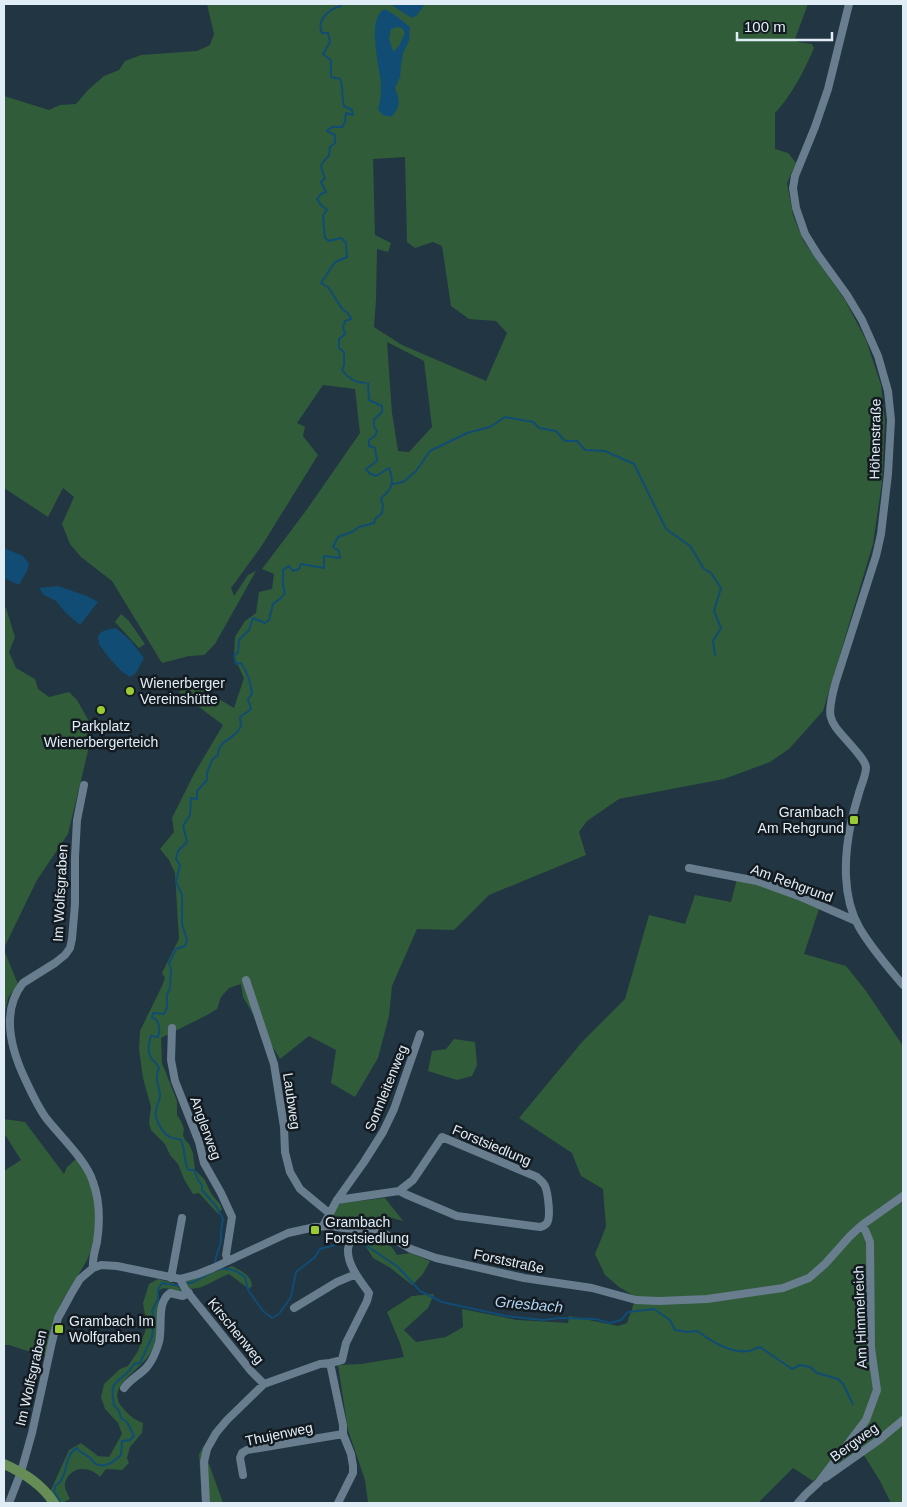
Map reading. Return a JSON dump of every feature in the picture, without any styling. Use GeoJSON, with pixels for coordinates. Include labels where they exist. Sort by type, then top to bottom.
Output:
{"type":"FeatureCollection","features":[{"type":"Feature","properties":{"kind":"main road"},"geometry":{"type":"LineString","coordinates":[[4,1464],[21,1472],[42,1488],[54,1503]]}},
{"type":"Feature","properties":{"kind":"street","name":"Höhenstraße"},"geometry":{"type":"LineString","coordinates":[[848,4],[826,96],[816,126],[795,176],[794,188],[796,208],[805,234],[862,320],[878,356],[888,391],[891,420],[881,534],[836,681],[829,712],[832,723],[861,757],[866,767],[846,850],[847,883],[856,921]]}},
{"type":"Feature","properties":{"kind":"street","name":"Im Wolfsgraben"},"geometry":{"type":"LineString","coordinates":[[9,1503],[21,1472],[32,1433],[58,1318],[76,1286],[92,1268],[99,1229],[99,1215],[93,1180],[37,1103],[15,1057],[8,1032],[7,1020],[11,1000],[19,987],[61,959],[70,948],[74,912],[77,820],[84,785]]}},
{"type":"Feature","properties":{"kind":"street","name":"Am Rehgrund"},"geometry":{"type":"LineString","coordinates":[[690,868],[757,882],[801,897],[856,921]]}},
{"type":"Feature","properties":{"kind":"street"},"geometry":{"type":"LineString","coordinates":[[856,921],[868,940],[903,985]]}},
{"type":"Feature","properties":{"kind":"street","name":"Laubweg"},"geometry":{"type":"LineString","coordinates":[[246,980],[274,1064],[284,1128],[285,1152],[290,1172],[300,1188],[329,1213]]}},
{"type":"Feature","properties":{"kind":"street","name":"Anglerweg"},"geometry":{"type":"LineString","coordinates":[[172,1028],[171,1060],[175,1081],[199,1142],[204,1163],[232,1217],[225,1263]]}},
{"type":"Feature","properties":{"kind":"street","name":"Sonnleitenweg"},"geometry":{"type":"LineString","coordinates":[[323,1226],[337,1200],[383,1132],[394,1109],[420,1034]]}},
{"type":"Feature","properties":{"kind":"street","name":"Forstsiedlung"},"geometry":{"type":"LineString","coordinates":[[442,1138],[537,1177],[545,1186],[549,1215],[546,1224],[540,1227],[462,1217],[399,1191],[413,1180],[442,1138]]}},
{"type":"Feature","properties":{"kind":"street"},"geometry":{"type":"LineString","coordinates":[[337,1200],[399,1191]]}},
{"type":"Feature","properties":{"kind":"street","name":"Forststraße"},"geometry":{"type":"LineString","coordinates":[[92,1268],[101,1265],[117,1266],[171,1278],[184,1286],[212,1268],[276,1238],[288,1233],[323,1226],[385,1234],[411,1249],[436,1258],[524,1278],[592,1288],[636,1300],[707,1299],[783,1288],[809,1278],[862,1225],[903,1196]]}},
{"type":"Feature","properties":{"kind":"street"},"geometry":{"type":"LineString","coordinates":[[171,1278],[182,1218]]}},
{"type":"Feature","properties":{"kind":"street","name":"Am Himmelreich"},"geometry":{"type":"LineString","coordinates":[[798,1503],[819,1482],[866,1420],[877,1390],[871,1348],[870,1242],[862,1225]]}},
{"type":"Feature","properties":{"kind":"street"},"geometry":{"type":"LineString","coordinates":[[206,1503],[204,1462],[208,1446],[227,1420],[264,1384],[320,1364],[342,1360],[346,1343],[367,1301],[369,1293],[349,1260],[348,1249],[353,1229]]}},
{"type":"Feature","properties":{"kind":"street"},"geometry":{"type":"LineString","coordinates":[[294,1308],[337,1282],[356,1274]]}},
{"type":"Feature","properties":{"kind":"street","name":"Kirschenweg"},"geometry":{"type":"LineString","coordinates":[[184,1286],[251,1371],[264,1384]]}},
{"type":"Feature","properties":{"kind":"street","name":"Kirschenweg"},"geometry":{"type":"LineString","coordinates":[[124,1388],[146,1368],[155,1352],[161,1332],[161,1309],[168,1294],[183,1296],[184,1286]]}},
{"type":"Feature","properties":{"kind":"street"},"geometry":{"type":"LineString","coordinates":[[330,1363],[343,1425],[343,1434],[351,1454],[353,1466],[353,1474],[338,1503]]}},
{"type":"Feature","properties":{"kind":"street","name":"Bergweg"},"geometry":{"type":"LineString","coordinates":[[819,1482],[879,1440],[903,1420]]}},
{"type":"Feature","properties":{"kind":"street","name":"Thujenweg"},"geometry":{"type":"LineString","coordinates":[[243,1475],[240,1458],[242,1453],[247,1450],[343,1434]]}},
{"type":"Feature","properties":{"kind":"green space"},"geometry":{"type":"Polygon","coordinates":[[[207,4],[808,4],[795,39],[798,42],[812,44],[814,48],[797,82],[775,113],[775,149],[788,153],[796,163],[787,183],[793,215],[803,240],[845,300],[866,340],[881,385],[885,421],[882,482],[873,544],[823,711],[789,749],[770,762],[724,779],[619,799],[587,821],[579,832],[586,855],[489,895],[454,930],[417,929],[392,986],[389,1016],[378,1058],[355,1097],[331,1083],[336,1050],[309,1036],[280,1059],[243,997],[241,984],[229,988],[221,997],[217,1009],[161,1038],[162,1063],[177,1101],[177,1115],[184,1129],[183,1135],[193,1153],[195,1170],[204,1179],[212,1195],[220,1204],[222,1209],[218,1214],[199,1193],[193,1194],[178,1164],[170,1155],[165,1144],[151,1130],[149,1123],[151,1107],[143,1078],[139,1049],[140,1031],[162,986],[165,978],[162,973],[179,939],[175,873],[169,860],[160,849],[174,832],[172,818],[194,774],[223,725],[179,692],[189,681],[234,708],[244,678],[234,657],[235,637],[245,621],[256,613],[259,592],[272,589],[274,574],[262,569],[305,512],[360,433],[355,389],[323,385],[297,423],[305,427],[303,436],[318,455],[261,547],[231,588],[234,596],[248,575],[256,571],[215,644],[204,655],[189,656],[162,663],[112,581],[81,557],[70,544],[62,524],[74,497],[63,488],[48,517],[4,488],[4,96],[49,110],[60,105],[76,104],[104,76],[119,70],[125,61],[141,55],[197,51],[210,45],[214,34],[207,4]],[[405,157],[373,159],[375,235],[391,243],[388,252],[377,249],[374,327],[402,345],[486,381],[507,333],[496,321],[469,319],[451,306],[442,246],[433,242],[415,248],[407,242],[405,157]],[[387,342],[392,413],[398,451],[409,452],[432,427],[424,361],[387,342]]]}},
{"type":"Feature","properties":{"kind":"green space"},"geometry":{"type":"Polygon","coordinates":[[[4,607],[6,608],[15,637],[9,652],[16,668],[35,679],[38,689],[49,697],[69,692],[77,700],[90,723],[88,751],[68,834],[37,880],[4,948],[4,607]]]}},
{"type":"Feature","properties":{"kind":"green space"},"geometry":{"type":"Polygon","coordinates":[[[121,614],[129,621],[145,644],[139,648],[115,622],[121,614]]]}},
{"type":"Feature","properties":{"kind":"green space"},"geometry":{"type":"Polygon","coordinates":[[[737,879],[769,888],[819,909],[804,954],[846,966],[866,991],[903,1046],[903,1503],[891,1503],[860,1449],[813,1481],[793,1468],[758,1503],[368,1503],[365,1480],[348,1430],[338,1365],[361,1364],[404,1357],[387,1312],[412,1296],[434,1294],[428,1308],[404,1330],[416,1342],[446,1337],[463,1327],[462,1309],[517,1320],[568,1323],[569,1316],[618,1326],[627,1323],[636,1297],[619,1287],[605,1275],[595,1254],[606,1227],[603,1189],[581,1176],[572,1153],[519,1118],[582,1042],[625,999],[649,915],[685,924],[695,895],[731,902],[737,879]]]}},
{"type":"Feature","properties":{"kind":"green space"},"geometry":{"type":"Polygon","coordinates":[[[4,950],[18,984],[8,998],[4,1019],[4,950]]]}},
{"type":"Feature","properties":{"kind":"green space"},"geometry":{"type":"Polygon","coordinates":[[[454,1039],[475,1042],[477,1065],[472,1076],[457,1080],[428,1071],[432,1051],[446,1049],[454,1039]]]}},
{"type":"Feature","properties":{"kind":"green space"},"geometry":{"type":"Polygon","coordinates":[[[4,1119],[25,1122],[64,1174],[67,1167],[76,1159],[89,1179],[95,1201],[96,1221],[91,1251],[61,1303],[46,1354],[37,1354],[4,1345],[4,1171],[21,1160],[4,1133],[4,1119]]]}},
{"type":"Feature","properties":{"kind":"green space"},"geometry":{"type":"Polygon","coordinates":[[[385,1198],[403,1221],[385,1216],[382,1225],[361,1226],[334,1218],[332,1212],[341,1203],[385,1198]]]}},
{"type":"Feature","properties":{"kind":"green space"},"geometry":{"type":"Polygon","coordinates":[[[373,1241],[391,1246],[397,1255],[410,1253],[430,1261],[423,1274],[412,1285],[389,1267],[373,1258],[365,1245],[373,1241]]]}},
{"type":"Feature","properties":{"kind":"green space"},"geometry":{"type":"Polygon","coordinates":[[[232,1266],[250,1279],[252,1286],[249,1289],[229,1274],[193,1289],[188,1289],[185,1282],[232,1266]]]}},
{"type":"Feature","properties":{"kind":"green space"},"geometry":{"type":"Polygon","coordinates":[[[158,1279],[176,1284],[182,1292],[164,1288],[159,1290],[158,1322],[154,1345],[146,1359],[126,1378],[118,1392],[118,1399],[124,1410],[143,1423],[142,1433],[130,1447],[127,1458],[129,1463],[122,1470],[106,1469],[100,1477],[91,1470],[75,1470],[67,1477],[65,1483],[70,1499],[58,1503],[50,1492],[69,1450],[81,1443],[98,1456],[109,1457],[122,1434],[118,1423],[105,1409],[101,1397],[104,1384],[120,1369],[128,1366],[138,1351],[147,1326],[143,1303],[149,1284],[158,1279]]]}},
{"type":"Feature","properties":{"kind":"green space"},"geometry":{"type":"Polygon","coordinates":[[[203,1447],[223,1503],[202,1503],[199,1454],[203,1447]]]}},
{"type":"Feature","properties":{"kind":"water"},"geometry":{"type":"Polygon","coordinates":[[[390,4],[425,4],[417,15],[412,18],[390,4]]]}},
{"type":"Feature","properties":{"kind":"water"},"geometry":{"type":"Polygon","coordinates":[[[385,9],[410,27],[409,41],[403,53],[400,77],[395,88],[399,100],[398,107],[391,117],[383,115],[378,110],[381,87],[375,33],[379,14],[385,9]],[[402,28],[391,29],[389,38],[394,51],[399,46],[405,33],[402,28]]]}},
{"type":"Feature","properties":{"kind":"water"},"geometry":{"type":"Polygon","coordinates":[[[4,548],[23,556],[29,564],[19,585],[4,578],[4,548]]]}},
{"type":"Feature","properties":{"kind":"water"},"geometry":{"type":"Polygon","coordinates":[[[58,586],[98,602],[80,625],[56,601],[44,595],[39,588],[58,586]]]}},
{"type":"Feature","properties":{"kind":"water"},"geometry":{"type":"Polygon","coordinates":[[[116,628],[130,640],[144,658],[136,673],[130,677],[121,671],[99,644],[98,636],[102,632],[116,628]]]}},
{"type":"Feature","properties":{"kind":"waterway"},"geometry":{"type":"LineString","coordinates":[[341,4],[341,6],[328,12],[322,20],[322,33],[328,33],[330,42],[323,54],[331,60],[331,77],[340,79],[344,106],[352,110],[353,115],[346,113],[345,122],[342,127],[332,127],[327,131],[335,135],[335,143],[330,147],[329,156],[323,161],[321,166],[325,178],[321,182],[326,192],[317,199],[327,210],[323,215],[325,238],[329,241],[341,238],[346,243],[347,257],[335,262],[321,283],[328,287],[351,319],[345,321],[343,327],[345,334],[339,339],[339,348],[344,352],[342,370],[352,379],[365,383]]}},
{"type":"Feature","properties":{"kind":"waterway"},"geometry":{"type":"LineString","coordinates":[[215,1264],[221,1240],[223,1219],[216,1206],[202,1190],[202,1185],[194,1170],[188,1170],[181,1140],[167,1135],[157,1121],[156,1108],[160,1097],[157,1079],[159,1068],[151,1058],[149,1050],[151,1036],[158,1037],[159,1032],[157,1021],[152,1018],[153,1013],[164,1014],[167,1008],[171,970],[169,963],[176,949],[185,946],[187,940],[182,924],[182,895],[176,882],[180,865],[176,859],[178,851],[187,842],[183,826],[190,815],[191,798],[197,799],[197,791],[207,780],[207,773],[212,760],[218,755],[222,744],[240,729],[240,717],[251,709],[248,699],[252,694],[249,678],[241,663],[236,664],[234,656],[238,652],[239,640],[249,630],[253,618],[265,623],[269,620],[273,604],[285,593],[283,570],[289,566],[293,571],[299,569],[301,564],[324,568],[324,556],[340,558],[339,551],[333,547],[338,537],[352,532],[359,527],[374,523],[375,519],[382,513],[381,498],[390,488],[392,477],[389,468],[376,476],[369,473],[366,469],[377,461],[375,448],[369,446],[369,440],[375,436],[377,431],[374,427],[374,420],[382,412],[382,406],[369,400],[368,383]]}},
{"type":"Feature","properties":{"kind":"waterway"},"geometry":{"type":"LineString","coordinates":[[393,484],[403,482],[416,471],[430,451],[467,433],[490,427],[505,417],[533,422],[539,428],[556,431],[565,441],[577,441],[585,450],[605,451],[634,464],[666,529],[690,546],[704,569],[711,573],[721,588],[714,611],[721,628],[713,641],[715,655]]}},
{"type":"Feature","properties":{"kind":"waterway","name":"Griesbach"},"geometry":{"type":"LineString","coordinates":[[218,1269],[233,1270],[245,1277],[248,1290],[263,1311],[272,1318],[279,1314],[291,1297],[296,1272],[315,1257],[320,1249],[346,1242]]}},
{"type":"Feature","properties":{"kind":"waterway","name":"Griesbach"},"geometry":{"type":"LineString","coordinates":[[351,1243],[364,1244],[398,1267],[420,1291],[442,1302],[506,1316],[543,1320],[560,1318],[595,1319],[610,1323],[621,1320],[628,1312],[654,1309],[670,1320],[675,1330],[697,1331],[715,1343],[735,1351],[749,1351],[760,1347],[792,1369],[800,1365],[810,1367],[817,1373],[838,1379],[843,1384],[853,1404]]}},
{"type":"Feature","properties":{"kind":"waterway"},"geometry":{"type":"LineString","coordinates":[[185,1284],[194,1282],[212,1272]]}},
{"type":"Feature","properties":{"kind":"waterway"},"geometry":{"type":"LineString","coordinates":[[61,1503],[54,1492],[55,1486],[63,1477],[67,1461],[72,1452],[77,1448],[96,1464],[103,1466],[121,1455],[122,1441],[130,1440],[134,1436],[127,1422],[121,1418],[119,1411],[114,1405],[113,1387],[134,1364],[140,1363],[152,1337],[151,1323],[154,1317],[152,1311],[158,1299],[158,1289],[162,1283],[180,1285]]}},
{"type":"Feature","properties":{"kind":"place","name":"Wienerberger Vereinshütte"},"geometry":{"type":"Point","coordinates":[130,691]}},
{"type":"Feature","properties":{"kind":"place","name":"Parkplatz Wienerbergerteich"},"geometry":{"type":"Point","coordinates":[101,710]}},
{"type":"Feature","properties":{"kind":"place","name":"Grambach Am Rehgrund"},"geometry":{"type":"Point","coordinates":[854,820]}},
{"type":"Feature","properties":{"kind":"place","name":"Grambach Forstsiedlung"},"geometry":{"type":"Point","coordinates":[315,1230]}},
{"type":"Feature","properties":{"kind":"place","name":"Grambach Im Wolfgraben"},"geometry":{"type":"Point","coordinates":[59,1329]}}]}
